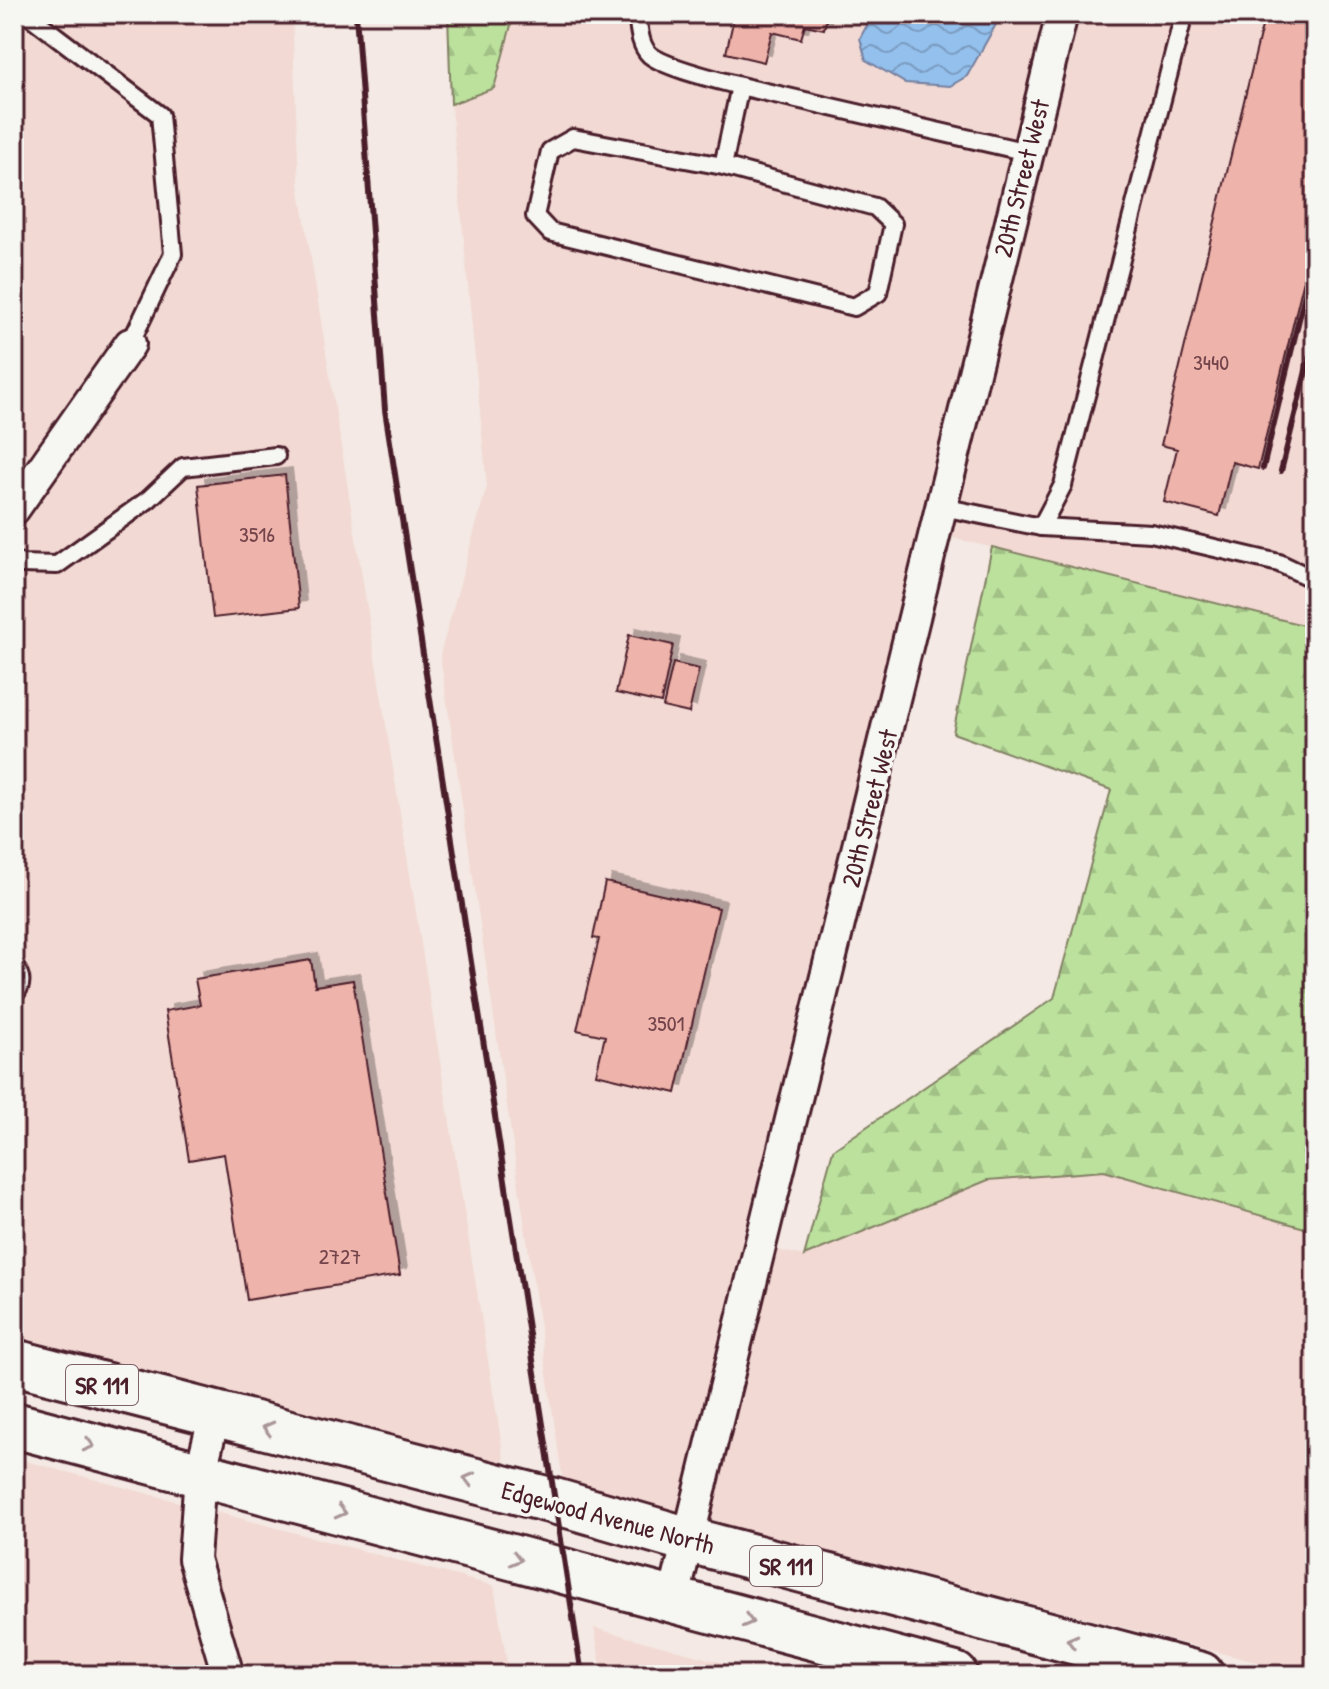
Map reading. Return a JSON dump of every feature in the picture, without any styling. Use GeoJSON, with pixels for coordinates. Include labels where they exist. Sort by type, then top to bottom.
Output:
{"type":"FeatureCollection","features":[{"type":"Feature","properties":{"kind":"main road","name":"Edgewood Avenue North"},"geometry":{"type":"LineString","coordinates":[[14,1362],[540,1497],[689,1540],[1201,1675]]}},
{"type":"Feature","properties":{"kind":"main road","name":"SR 111"},"geometry":{"type":"LineString","coordinates":[[14,1425],[955,1675]]}},
{"type":"Feature","properties":{"kind":"street","name":"20th Street West"},"geometry":{"type":"LineString","coordinates":[[673,1601],[1062,14]]}},
{"type":"Feature","properties":{"kind":"street"},"geometry":{"type":"LineString","coordinates":[[18,494],[130,344]]}},
{"type":"Feature","properties":{"kind":"street"},"geometry":{"type":"LineString","coordinates":[[215,1414],[200,1474],[194,1559],[228,1675]]}},
{"type":"Feature","properties":{"kind":"lane"},"geometry":{"type":"LineString","coordinates":[[27,14],[160,115],[173,254],[130,344]]}},
{"type":"Feature","properties":{"kind":"lane"},"geometry":{"type":"LineString","coordinates":[[637,14],[640,38],[650,55],[676,67],[740,86],[1027,152]]}},
{"type":"Feature","properties":{"kind":"lane"},"geometry":{"type":"LineString","coordinates":[[1041,527],[1063,485],[1184,14]]}},
{"type":"Feature","properties":{"kind":"lane"},"geometry":{"type":"LineString","coordinates":[[723,166],[740,86]]}},
{"type":"Feature","properties":{"kind":"lane"},"geometry":{"type":"LineString","coordinates":[[573,138],[723,166],[875,207],[893,224],[878,293],[854,307],[550,232],[535,216],[550,151],[573,138]]}},
{"type":"Feature","properties":{"kind":"lane"},"geometry":{"type":"LineString","coordinates":[[14,560],[21,564],[57,565],[149,499],[183,467],[276,456]]}},
{"type":"Feature","properties":{"kind":"lane"},"geometry":{"type":"LineString","coordinates":[[942,507],[1041,527],[1151,533],[1279,563],[1315,580]]}},
{"type":"Feature","properties":{"kind":"lane"},"geometry":{"type":"LineString","coordinates":[[14,966],[20,976],[20,989],[14,995]]}},
{"type":"Feature","properties":{"kind":"shaded area"},"geometry":{"type":"Polygon","coordinates":[[[14,14],[292,14],[299,184],[505,1466],[14,1336],[14,14]]]}},
{"type":"Feature","properties":{"kind":"shaded area"},"geometry":{"type":"Polygon","coordinates":[[[514,14],[1315,14],[1315,628],[921,530],[742,1242],[804,1256],[988,1180],[1104,1171],[1315,1231],[1315,1675],[563,1482],[440,655],[487,486],[451,104],[494,88],[514,14]]]}},
{"type":"Feature","properties":{"kind":"shaded area"},"geometry":{"type":"Polygon","coordinates":[[[14,1458],[494,1586],[509,1675],[14,1675],[14,1458]]]}},
{"type":"Feature","properties":{"kind":"shaded area"},"geometry":{"type":"Polygon","coordinates":[[[594,1628],[768,1675],[603,1675],[594,1628]]]}},
{"type":"Feature","properties":{"kind":"green space"},"geometry":{"type":"Polygon","coordinates":[[[448,14],[514,14],[494,88],[451,104],[448,14]]]}},
{"type":"Feature","properties":{"kind":"green space"},"geometry":{"type":"Polygon","coordinates":[[[992,547],[1315,628],[1315,1231],[1104,1171],[988,1180],[804,1256],[833,1150],[1054,998],[1111,790],[953,733],[992,547]]]}},
{"type":"Feature","properties":{"kind":"water"},"geometry":{"type":"Polygon","coordinates":[[[873,14],[998,14],[999,19],[967,76],[950,86],[905,83],[866,60],[860,38],[873,14]]]}},
{"type":"Feature","properties":{"kind":"building"},"geometry":{"type":"Polygon","coordinates":[[[701,14],[828,14],[824,29],[805,25],[801,39],[772,32],[764,62],[726,53],[733,22],[701,14]]]}},
{"type":"Feature","properties":{"kind":"building"},"geometry":{"type":"Polygon","coordinates":[[[1265,14],[1315,14],[1315,234],[1258,469],[1232,462],[1219,516],[1164,502],[1177,449],[1161,445],[1265,14]]]}},
{"type":"Feature","properties":{"kind":"building"},"geometry":{"type":"Polygon","coordinates":[[[285,475],[299,608],[213,618],[198,485],[285,475]]]}},
{"type":"Feature","properties":{"kind":"building"},"geometry":{"type":"Polygon","coordinates":[[[629,635],[673,645],[661,703],[616,693],[629,635]]]}},
{"type":"Feature","properties":{"kind":"building"},"geometry":{"type":"Polygon","coordinates":[[[673,663],[699,669],[689,713],[663,707],[673,663]]]}},
{"type":"Feature","properties":{"kind":"building"},"geometry":{"type":"Polygon","coordinates":[[[605,882],[719,908],[676,1093],[596,1074],[605,1036],[577,1030],[599,939],[593,938],[605,882]]]}},
{"type":"Feature","properties":{"kind":"building"},"geometry":{"type":"Polygon","coordinates":[[[311,960],[315,986],[353,980],[400,1275],[247,1300],[224,1154],[189,1160],[165,1011],[200,1005],[195,979],[311,960]]]}},
{"type":"Feature","properties":{"kind":"railway"},"geometry":{"type":"LineString","coordinates":[[356,14],[385,410],[582,1675]]}},
{"type":"Feature","properties":{"kind":"railway"},"geometry":{"type":"LineString","coordinates":[[1263,468],[1315,253]]}},
{"type":"Feature","properties":{"kind":"railway"},"geometry":{"type":"LineString","coordinates":[[1281,471],[1315,335]]}}]}
